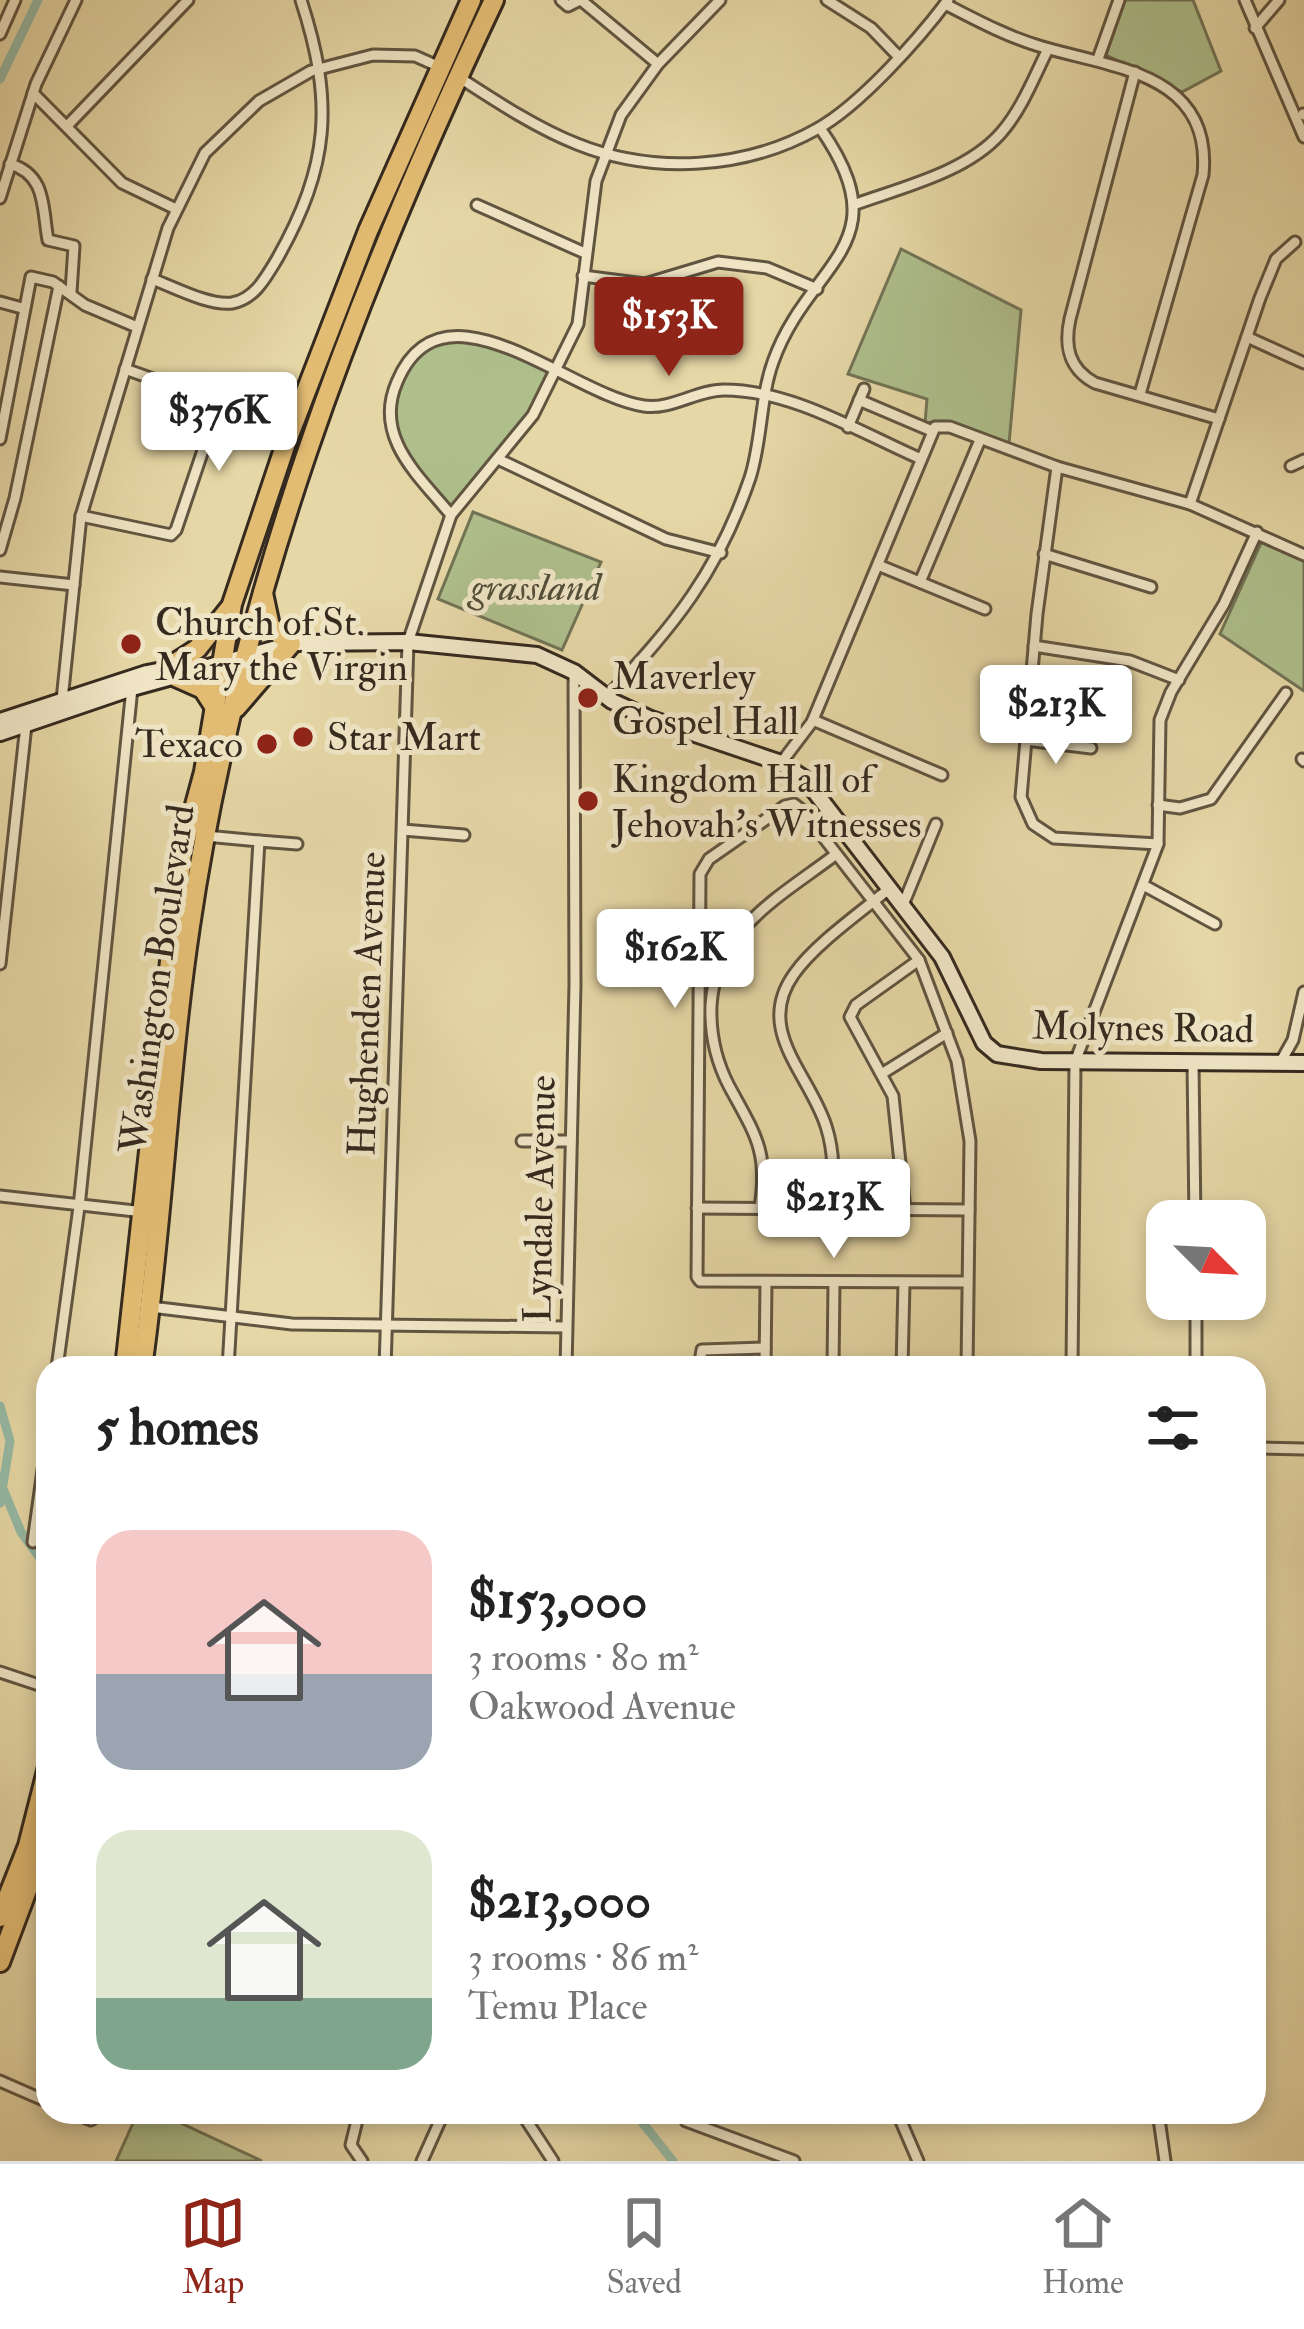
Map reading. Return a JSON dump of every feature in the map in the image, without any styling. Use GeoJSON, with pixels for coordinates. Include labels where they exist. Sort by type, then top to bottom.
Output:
{"type":"FeatureCollection","features":[{"type":"Feature","properties":{"kind":"highway","name":"Washington Boulevard"},"geometry":{"type":"LineString","coordinates":[[234,659],[232,604],[286,442],[368,231],[471,0]]}},
{"type":"Feature","properties":{"kind":"highway","name":"Washington Boulevard"},"geometry":{"type":"LineString","coordinates":[[126,1356],[152,1213],[190,927],[234,659],[384,240],[494,0]]}},
{"type":"Feature","properties":{"kind":"highway"},"geometry":{"type":"LineString","coordinates":[[232,604],[207,638],[172,672],[198,685],[223,713],[291,644],[270,626],[262,586]]}},
{"type":"Feature","properties":{"kind":"highway","name":"Washington Boulevard"},"geometry":{"type":"LineString","coordinates":[[144,1356],[182,853],[223,713]]}},
{"type":"Feature","properties":{"kind":"highway"},"geometry":{"type":"LineString","coordinates":[[1,1910],[36,1816]]}},
{"type":"Feature","properties":{"kind":"highway"},"geometry":{"type":"LineString","coordinates":[[0,1961],[36,1867]]}},
{"type":"Feature","properties":{"kind":"main road","name":"Molynes Road"},"geometry":{"type":"LineString","coordinates":[[0,721],[62,700],[291,644],[408,642],[537,655],[651,719],[781,763],[813,788],[942,957],[992,1051],[1008,1059],[1075,1062],[1304,1064]]}},
{"type":"Feature","properties":{"kind":"main road","name":"Molynes Road"},"geometry":{"type":"LineString","coordinates":[[0,733],[172,672]]}},
{"type":"Feature","properties":{"kind":"street"},"geometry":{"type":"LineString","coordinates":[[0,34],[15,0]]}},
{"type":"Feature","properties":{"kind":"street"},"geometry":{"type":"LineString","coordinates":[[0,198],[33,93],[76,0]]}},
{"type":"Feature","properties":{"kind":"street"},"geometry":{"type":"LineString","coordinates":[[68,126],[188,0]]}},
{"type":"Feature","properties":{"kind":"street"},"geometry":{"type":"LineString","coordinates":[[152,279],[229,304],[262,283],[298,220],[318,166],[323,118],[322,68],[301,0]]}},
{"type":"Feature","properties":{"kind":"street"},"geometry":{"type":"LineString","coordinates":[[561,0],[568,6],[581,0],[658,64]]}},
{"type":"Feature","properties":{"kind":"street"},"geometry":{"type":"LineString","coordinates":[[720,0],[658,64],[620,115],[605,153],[585,253],[578,324],[556,372],[533,415],[451,515],[399,453],[388,401],[404,364],[426,341],[449,335],[476,336],[556,372],[594,390],[646,406],[718,390],[770,395],[921,459]]}},
{"type":"Feature","properties":{"kind":"street"},"geometry":{"type":"LineString","coordinates":[[826,0],[871,28],[899,57]]}},
{"type":"Feature","properties":{"kind":"street"},"geometry":{"type":"LineString","coordinates":[[1098,59],[1119,0]]}},
{"type":"Feature","properties":{"kind":"street"},"geometry":{"type":"LineString","coordinates":[[1245,0],[1302,116],[1304,137]]}},
{"type":"Feature","properties":{"kind":"street"},"geometry":{"type":"LineString","coordinates":[[1255,28],[1279,0]]}},
{"type":"Feature","properties":{"kind":"street"},"geometry":{"type":"LineString","coordinates":[[62,700],[81,517],[176,209],[206,153],[229,127],[259,101],[322,68],[373,55],[415,56],[575,143],[605,153],[702,165],[757,155],[820,128],[899,57],[947,2],[1016,39],[1135,72],[1166,87],[1181,101],[1200,134],[1204,161],[1140,394]]}},
{"type":"Feature","properties":{"kind":"street"},"geometry":{"type":"LineString","coordinates":[[856,204],[939,173],[984,149],[1014,114],[1048,49]]}},
{"type":"Feature","properties":{"kind":"street"},"geometry":{"type":"LineString","coordinates":[[1135,72],[1067,334],[1073,364],[1082,376],[1219,419]]}},
{"type":"Feature","properties":{"kind":"street"},"geometry":{"type":"LineString","coordinates":[[33,93],[122,183],[176,209]]}},
{"type":"Feature","properties":{"kind":"street"},"geometry":{"type":"LineString","coordinates":[[607,697],[676,622],[721,553],[752,473],[770,395],[771,366],[781,342],[841,249],[856,204],[838,154],[820,128]]}},
{"type":"Feature","properties":{"kind":"street"},"geometry":{"type":"LineString","coordinates":[[10,164],[28,171],[40,186],[49,240],[74,246],[71,292]]}},
{"type":"Feature","properties":{"kind":"street"},"geometry":{"type":"LineString","coordinates":[[477,205],[585,253]]}},
{"type":"Feature","properties":{"kind":"street"},"geometry":{"type":"LineString","coordinates":[[1190,504],[1276,259],[1295,242]]}},
{"type":"Feature","properties":{"kind":"street"},"geometry":{"type":"LineString","coordinates":[[584,276],[645,284],[718,262],[767,268],[817,289]]}},
{"type":"Feature","properties":{"kind":"street"},"geometry":{"type":"LineString","coordinates":[[0,439],[31,277],[59,286],[97,311],[137,327]]}},
{"type":"Feature","properties":{"kind":"street"},"geometry":{"type":"LineString","coordinates":[[0,550],[59,286]]}},
{"type":"Feature","properties":{"kind":"street"},"geometry":{"type":"LineString","coordinates":[[0,302],[22,308]]}},
{"type":"Feature","properties":{"kind":"street"},"geometry":{"type":"LineString","coordinates":[[1247,337],[1304,363]]}},
{"type":"Feature","properties":{"kind":"street"},"geometry":{"type":"LineString","coordinates":[[81,517],[171,535],[217,409],[209,398],[125,369]]}},
{"type":"Feature","properties":{"kind":"street"},"geometry":{"type":"LineString","coordinates":[[848,428],[862,395],[932,431]]}},
{"type":"Feature","properties":{"kind":"street"},"geometry":{"type":"LineString","coordinates":[[781,763],[813,721],[932,431],[942,425],[1057,467],[1190,504],[1304,555]]}},
{"type":"Feature","properties":{"kind":"street"},"geometry":{"type":"LineString","coordinates":[[920,582],[980,440]]}},
{"type":"Feature","properties":{"kind":"street"},"geometry":{"type":"LineString","coordinates":[[500,460],[666,539],[721,553]]}},
{"type":"Feature","properties":{"kind":"street"},"geometry":{"type":"LineString","coordinates":[[1291,466],[1304,460]]}},
{"type":"Feature","properties":{"kind":"street"},"geometry":{"type":"LineString","coordinates":[[1057,467],[1034,646],[1021,797],[1025,812],[1043,833],[1078,841],[1158,844]]}},
{"type":"Feature","properties":{"kind":"street","name":"Hughenden Avenue"},"geometry":{"type":"LineString","coordinates":[[385,1356],[408,642],[451,515]]}},
{"type":"Feature","properties":{"kind":"street"},"geometry":{"type":"LineString","coordinates":[[1072,1356],[1075,1062],[1158,844],[1160,720],[1224,604],[1257,532]]}},
{"type":"Feature","properties":{"kind":"street"},"geometry":{"type":"LineString","coordinates":[[1044,554],[1151,587]]}},
{"type":"Feature","properties":{"kind":"street"},"geometry":{"type":"LineString","coordinates":[[878,565],[985,609]]}},
{"type":"Feature","properties":{"kind":"street"},"geometry":{"type":"LineString","coordinates":[[0,577],[74,585]]}},
{"type":"Feature","properties":{"kind":"street"},"geometry":{"type":"LineString","coordinates":[[1034,646],[1130,661],[1179,680]]}},
{"type":"Feature","properties":{"kind":"street","name":"Lyndale Avenue"},"geometry":{"type":"LineString","coordinates":[[566,1356],[575,986],[574,672]]}},
{"type":"Feature","properties":{"kind":"street"},"geometry":{"type":"LineString","coordinates":[[59,1356],[79,1207],[132,688]]}},
{"type":"Feature","properties":{"kind":"street"},"geometry":{"type":"LineString","coordinates":[[1158,806],[1180,808],[1211,800],[1286,693]]}},
{"type":"Feature","properties":{"kind":"street"},"geometry":{"type":"LineString","coordinates":[[813,721],[941,775]]}},
{"type":"Feature","properties":{"kind":"street"},"geometry":{"type":"LineString","coordinates":[[0,964],[26,725]]}},
{"type":"Feature","properties":{"kind":"street"},"geometry":{"type":"LineString","coordinates":[[1026,740],[1091,748]]}},
{"type":"Feature","properties":{"kind":"street"},"geometry":{"type":"LineString","coordinates":[[967,1356],[969,1210],[966,1101],[947,1034],[919,960],[794,804],[785,806],[710,859],[702,870],[697,1277],[700,1281],[968,1282]]}},
{"type":"Feature","properties":{"kind":"street"},"geometry":{"type":"LineString","coordinates":[[903,905],[936,824]]}},
{"type":"Feature","properties":{"kind":"street"},"geometry":{"type":"LineString","coordinates":[[403,830],[464,835]]}},
{"type":"Feature","properties":{"kind":"street"},"geometry":{"type":"LineString","coordinates":[[206,836],[297,844]]}},
{"type":"Feature","properties":{"kind":"street"},"geometry":{"type":"LineString","coordinates":[[229,1356],[259,841]]}},
{"type":"Feature","properties":{"kind":"street"},"geometry":{"type":"LineString","coordinates":[[760,1208],[765,1180],[760,1143],[718,1064],[711,1016],[717,970],[730,944],[756,914],[836,855]]}},
{"type":"Feature","properties":{"kind":"street"},"geometry":{"type":"LineString","coordinates":[[1144,886],[1215,924]]}},
{"type":"Feature","properties":{"kind":"street"},"geometry":{"type":"LineString","coordinates":[[829,1208],[835,1175],[826,1126],[780,1038],[779,1006],[796,970],[890,888]]}},
{"type":"Feature","properties":{"kind":"street"},"geometry":{"type":"LineString","coordinates":[[905,1210],[898,1120],[883,1073],[852,1023],[851,1013],[919,960]]}},
{"type":"Feature","properties":{"kind":"street"},"geometry":{"type":"LineString","coordinates":[[698,974],[717,970]]}},
{"type":"Feature","properties":{"kind":"street"},"geometry":{"type":"LineString","coordinates":[[1280,1063],[1293,1040],[1304,992]]}},
{"type":"Feature","properties":{"kind":"street"},"geometry":{"type":"LineString","coordinates":[[883,1073],[947,1034]]}},
{"type":"Feature","properties":{"kind":"street"},"geometry":{"type":"LineString","coordinates":[[1193,1063],[1195,1200]]}},
{"type":"Feature","properties":{"kind":"street"},"geometry":{"type":"LineString","coordinates":[[697,1069],[718,1064]]}},
{"type":"Feature","properties":{"kind":"street"},"geometry":{"type":"LineString","coordinates":[[521,1141],[571,1141]]}},
{"type":"Feature","properties":{"kind":"street"},"geometry":{"type":"LineString","coordinates":[[0,1196],[152,1213]]}},
{"type":"Feature","properties":{"kind":"street"},"geometry":{"type":"LineString","coordinates":[[697,1208],[969,1210]]}},
{"type":"Feature","properties":{"kind":"street"},"geometry":{"type":"LineString","coordinates":[[765,1356],[766,1282]]}},
{"type":"Feature","properties":{"kind":"street"},"geometry":{"type":"LineString","coordinates":[[902,1356],[904,1282]]}},
{"type":"Feature","properties":{"kind":"street"},"geometry":{"type":"LineString","coordinates":[[833,1356],[834,1283]]}},
{"type":"Feature","properties":{"kind":"street"},"geometry":{"type":"LineString","coordinates":[[151,1307],[232,1320],[386,1327],[566,1327]]}},
{"type":"Feature","properties":{"kind":"street"},"geometry":{"type":"LineString","coordinates":[[1196,1320],[1196,1356]]}},
{"type":"Feature","properties":{"kind":"street"},"geometry":{"type":"LineString","coordinates":[[700,1356],[700,1351],[765,1348]]}},
{"type":"Feature","properties":{"kind":"street"},"geometry":{"type":"LineString","coordinates":[[1266,1448],[1304,1448]]}},
{"type":"Feature","properties":{"kind":"street"},"geometry":{"type":"LineString","coordinates":[[33,1542],[36,1520]]}},
{"type":"Feature","properties":{"kind":"street"},"geometry":{"type":"LineString","coordinates":[[0,1672],[36,1684]]}},
{"type":"Feature","properties":{"kind":"street"},"geometry":{"type":"LineString","coordinates":[[0,2081],[36,2097]]}},
{"type":"Feature","properties":{"kind":"street"},"geometry":{"type":"LineString","coordinates":[[356,2124],[351,2145],[362,2161]]}},
{"type":"Feature","properties":{"kind":"street"},"geometry":{"type":"LineString","coordinates":[[422,2161],[439,2124]]}},
{"type":"Feature","properties":{"kind":"street"},"geometry":{"type":"LineString","coordinates":[[529,2124],[554,2161]]}},
{"type":"Feature","properties":{"kind":"street"},"geometry":{"type":"LineString","coordinates":[[694,2124],[794,2161]]}},
{"type":"Feature","properties":{"kind":"street"},"geometry":{"type":"LineString","coordinates":[[902,2124],[918,2161]]}},
{"type":"Feature","properties":{"kind":"street"},"geometry":{"type":"LineString","coordinates":[[1159,2124],[1165,2161]]}},
{"type":"Feature","properties":{"kind":"green space"},"geometry":{"type":"Polygon","coordinates":[[[1125,0],[1193,0],[1221,71],[1182,92],[1106,55],[1125,0]]]}},
{"type":"Feature","properties":{"kind":"green space"},"geometry":{"type":"Polygon","coordinates":[[[901,249],[1021,310],[1009,444],[944,421],[925,423],[927,399],[848,374],[901,249]]]}},
{"type":"Feature","properties":{"kind":"green space"},"geometry":{"type":"Polygon","coordinates":[[[449,335],[519,354],[554,374],[533,415],[451,515],[399,453],[389,423],[405,364],[426,341],[449,335]]]}},
{"type":"Feature","properties":{"kind":"green space","name":"grassland"},"geometry":{"type":"Polygon","coordinates":[[[473,512],[601,562],[562,650],[438,599],[473,512]]]}},
{"type":"Feature","properties":{"kind":"green space"},"geometry":{"type":"Polygon","coordinates":[[[1262,541],[1304,559],[1304,691],[1220,634],[1262,541]]]}},
{"type":"Feature","properties":{"kind":"green space"},"geometry":{"type":"Polygon","coordinates":[[[133,2124],[183,2124],[262,2161],[116,2161],[133,2124]]]}},
{"type":"Feature","properties":{"kind":"waterway"},"geometry":{"type":"LineString","coordinates":[[0,79],[38,0]]}},
{"type":"Feature","properties":{"kind":"waterway"},"geometry":{"type":"LineString","coordinates":[[0,1406],[10,1441],[0,1503]]}},
{"type":"Feature","properties":{"kind":"waterway"},"geometry":{"type":"LineString","coordinates":[[4,1491],[21,1532],[36,1553]]}},
{"type":"Feature","properties":{"kind":"waterway"},"geometry":{"type":"LineString","coordinates":[[644,2124],[673,2161]]}},
{"type":"Feature","properties":{"kind":"place","name":"Church of St. Mary the Virgin"},"geometry":{"type":"Point","coordinates":[131,644]}},
{"type":"Feature","properties":{"kind":"place","name":"Maverley Gospel Hall"},"geometry":{"type":"Point","coordinates":[588,698]}},
{"type":"Feature","properties":{"kind":"place","name":"Star Mart"},"geometry":{"type":"Point","coordinates":[303,737]}},
{"type":"Feature","properties":{"kind":"place","name":"Texaco"},"geometry":{"type":"Point","coordinates":[267,744]}},
{"type":"Feature","properties":{"kind":"place","name":"Kingdom Hall of Jehovah's Witnesses"},"geometry":{"type":"Point","coordinates":[588,801]}}]}
